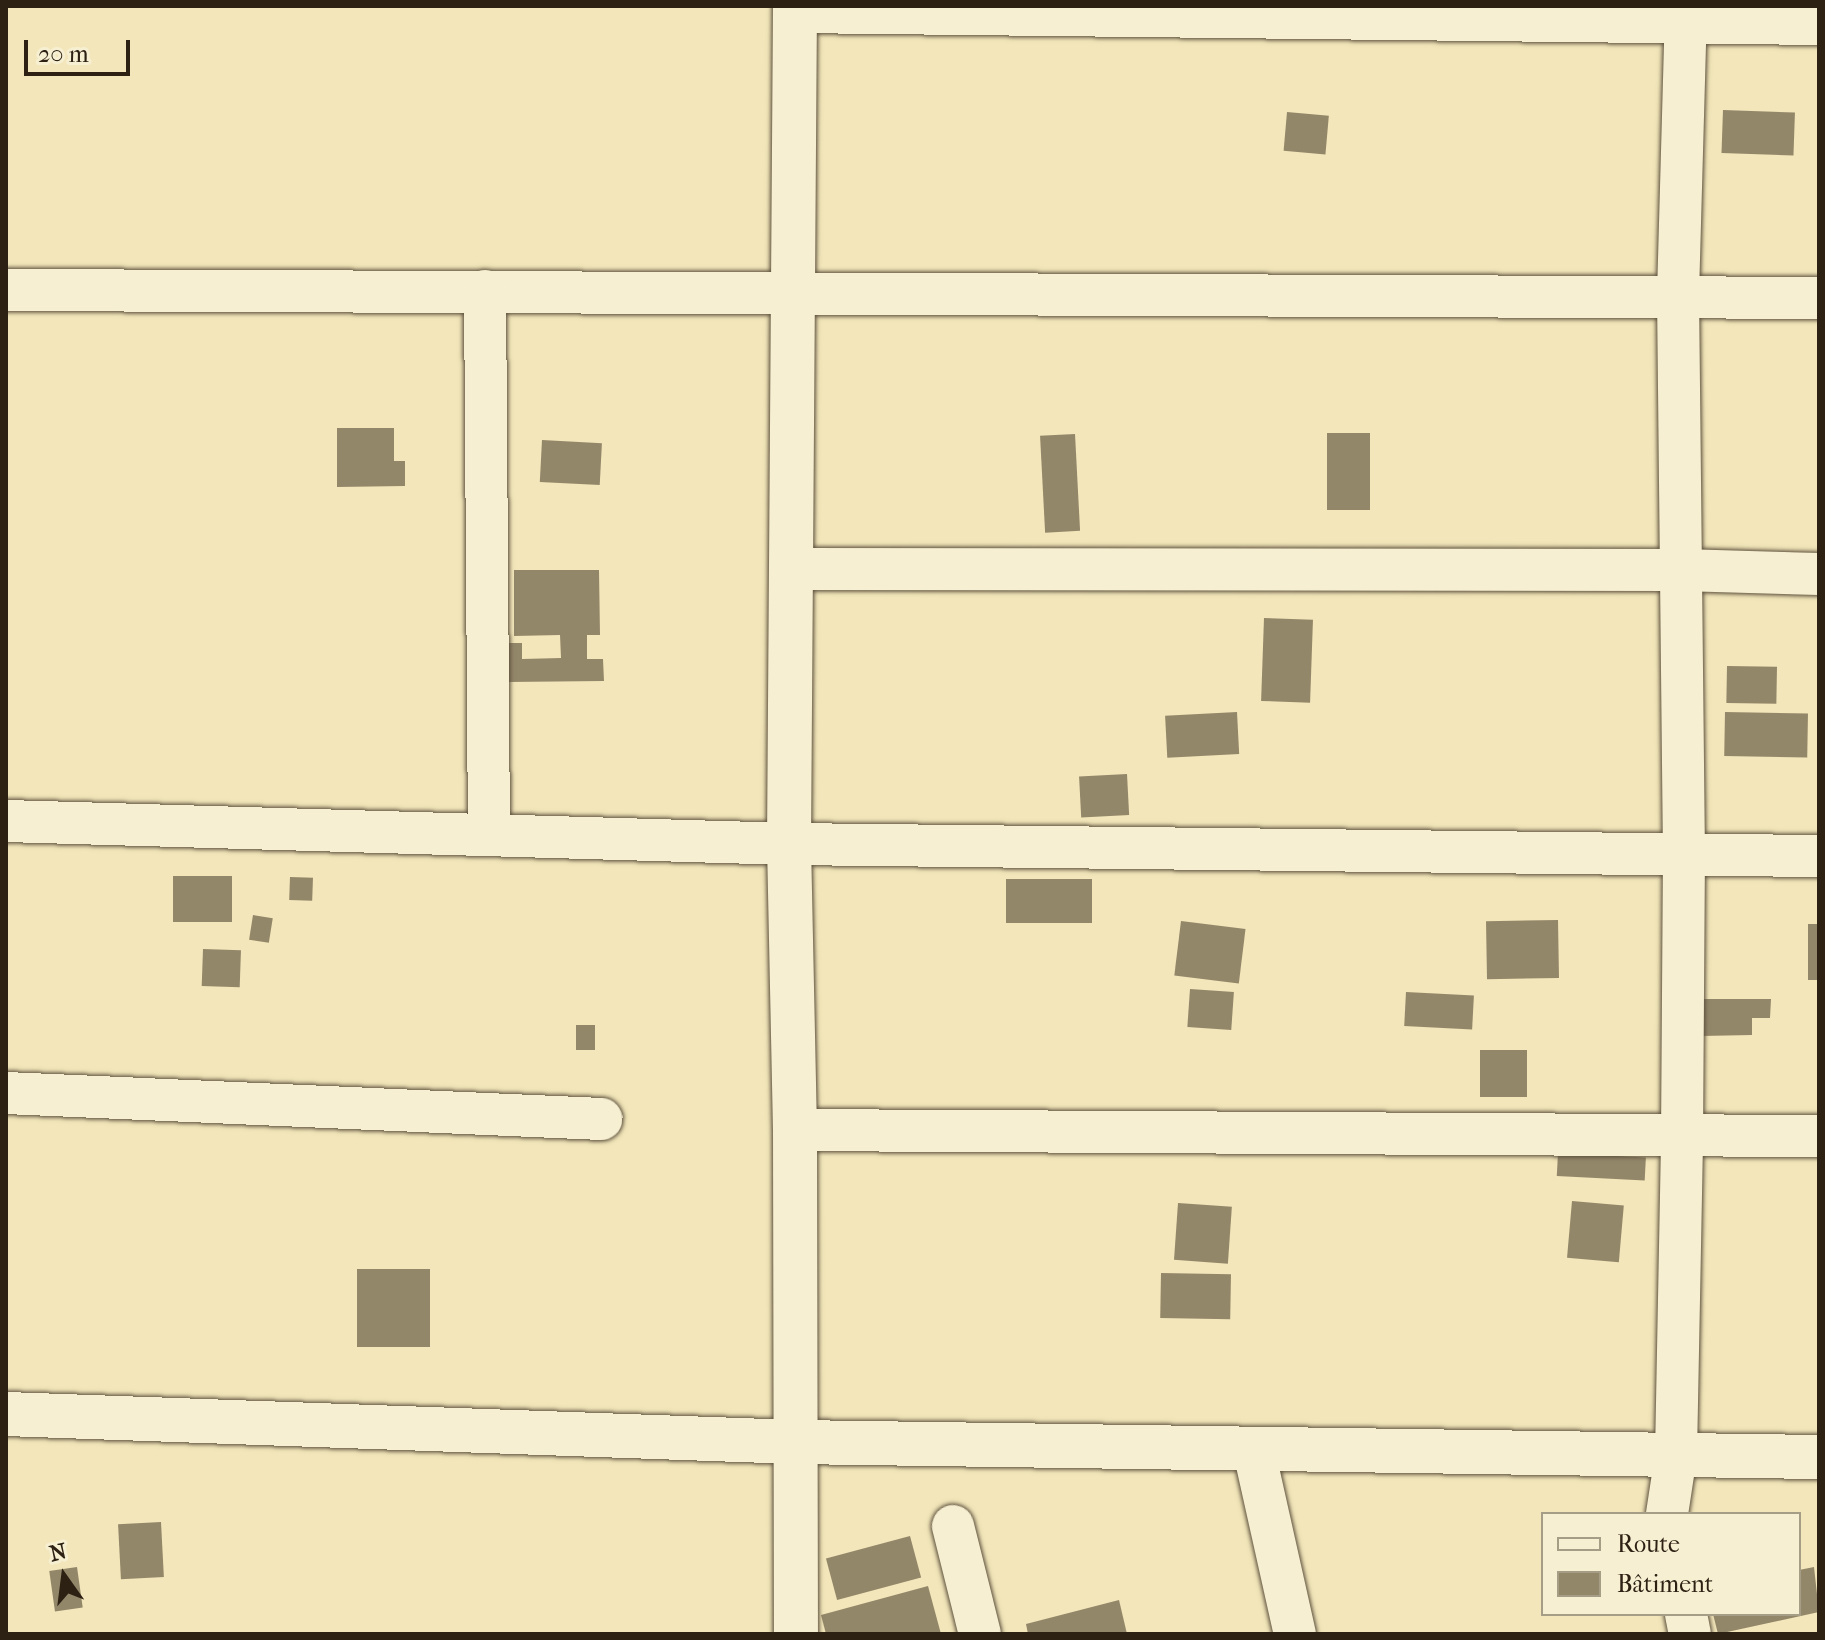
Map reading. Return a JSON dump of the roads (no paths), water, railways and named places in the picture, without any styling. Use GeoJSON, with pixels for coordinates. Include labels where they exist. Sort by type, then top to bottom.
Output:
{"type":"FeatureCollection","features":[{"type":"Feature","properties":{"kind":"street"},"geometry":{"type":"LineString","coordinates":[[796,1634],[795,1130],[789,844],[795,9],[1686,14],[1819,24]]}},
{"type":"Feature","properties":{"kind":"street"},"geometry":{"type":"LineString","coordinates":[[1667,1512],[1676,1455],[1682,1138],[1684,857],[1678,295],[1686,14]]}},
{"type":"Feature","properties":{"kind":"street"},"geometry":{"type":"LineString","coordinates":[[6,290],[791,291],[1819,298]]}},
{"type":"Feature","properties":{"kind":"street"},"geometry":{"type":"LineString","coordinates":[[485,291],[489,835]]}},
{"type":"Feature","properties":{"kind":"street"},"geometry":{"type":"LineString","coordinates":[[792,569],[1681,570],[1819,574]]}},
{"type":"Feature","properties":{"kind":"street"},"geometry":{"type":"LineString","coordinates":[[6,821],[789,844],[1684,857],[1819,856]]}},
{"type":"Feature","properties":{"kind":"street"},"geometry":{"type":"LineString","coordinates":[[6,1093],[601,1119]]}},
{"type":"Feature","properties":{"kind":"street"},"geometry":{"type":"LineString","coordinates":[[795,1130],[1682,1138],[1819,1136]]}},
{"type":"Feature","properties":{"kind":"street"},"geometry":{"type":"LineString","coordinates":[[6,1414],[795,1442],[1819,1457]]}},
{"type":"Feature","properties":{"kind":"street"},"geometry":{"type":"LineString","coordinates":[[1254,1451],[1295,1634]]}},
{"type":"Feature","properties":{"kind":"street"},"geometry":{"type":"LineString","coordinates":[[953,1526],[980,1634]]}}]}
